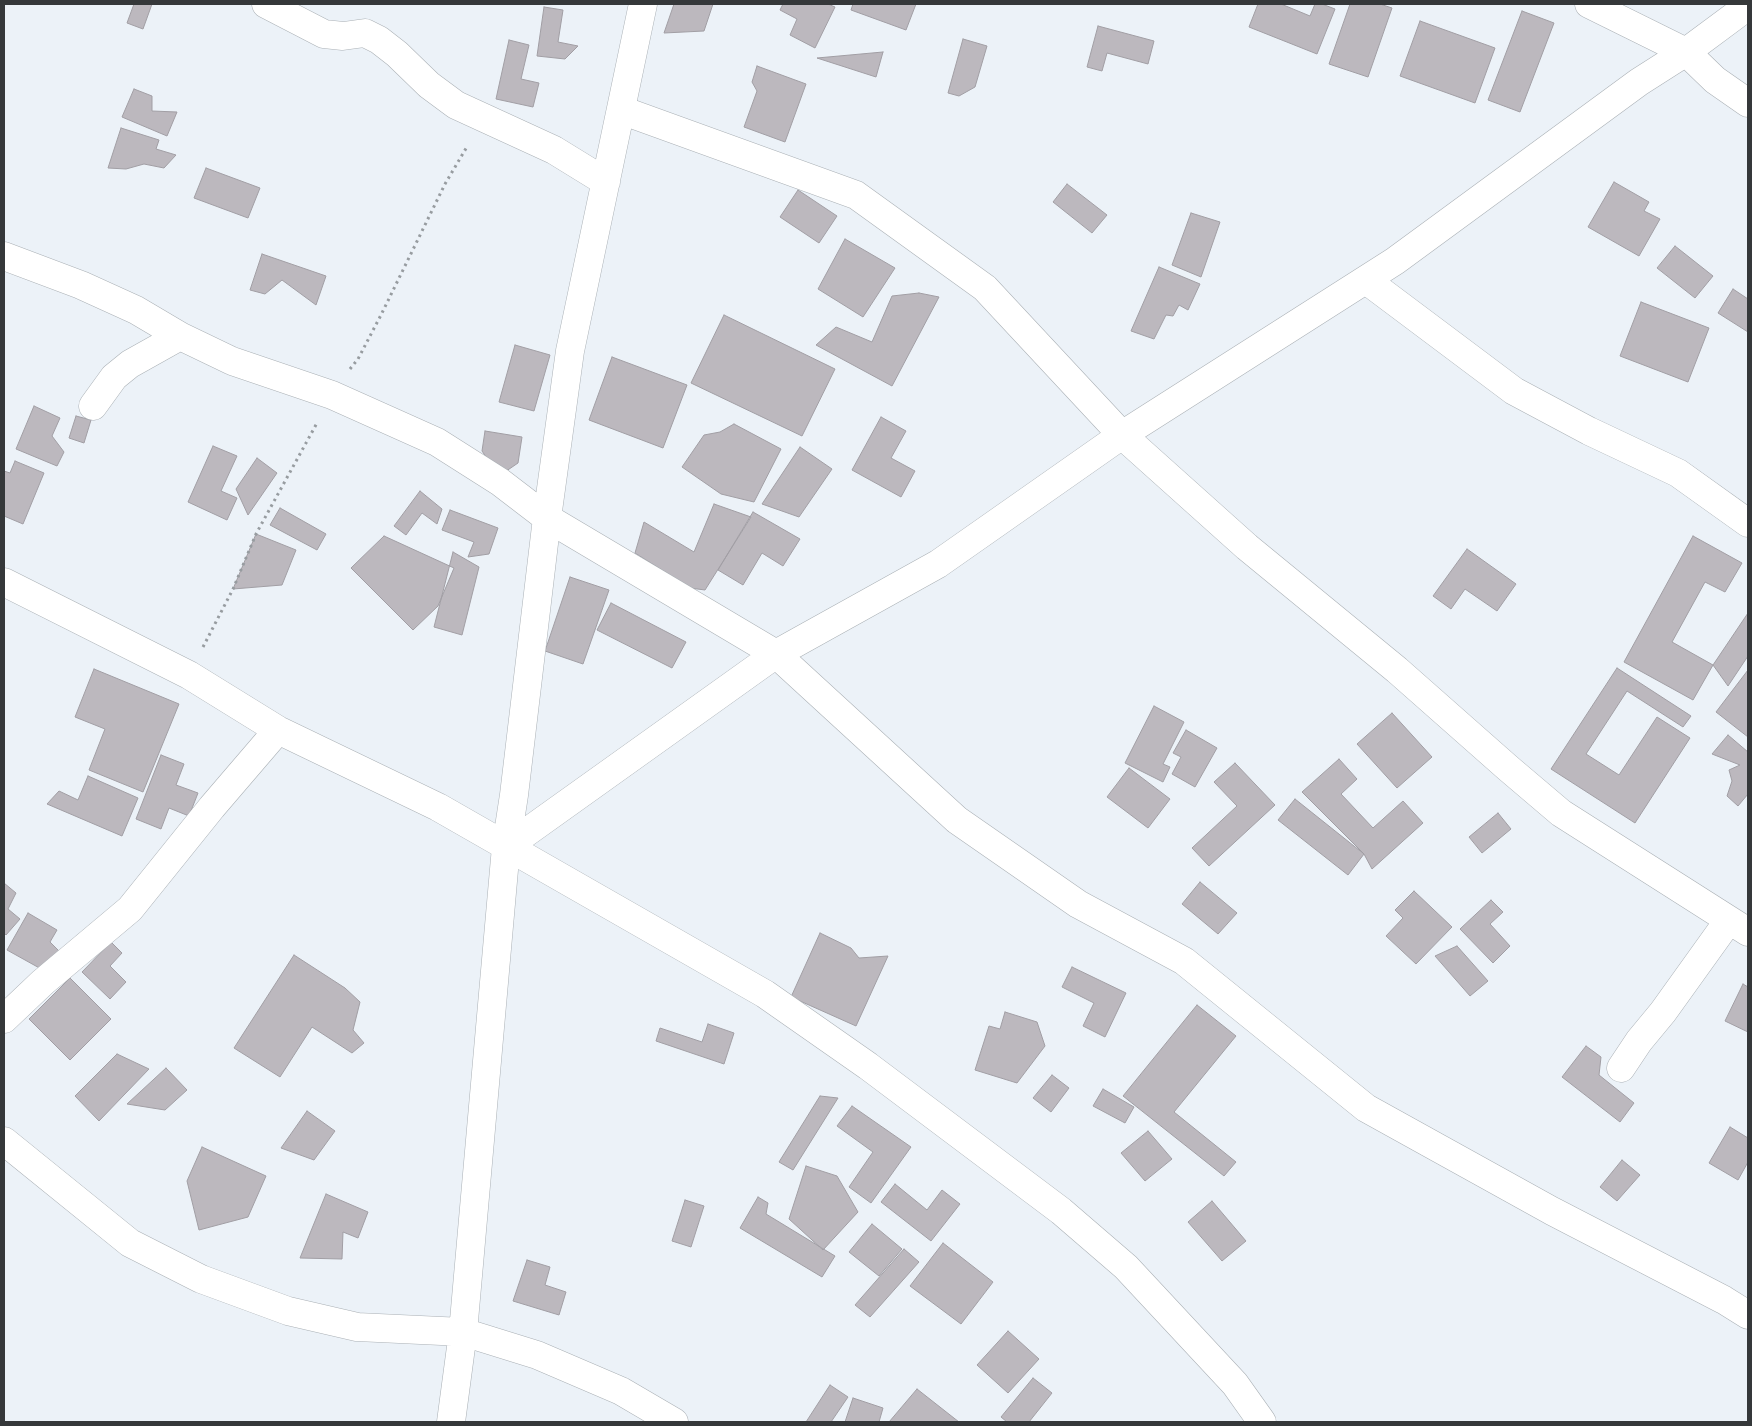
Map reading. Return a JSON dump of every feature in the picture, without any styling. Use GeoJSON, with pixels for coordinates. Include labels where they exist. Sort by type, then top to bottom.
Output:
{"type":"FeatureCollection","features":[{"type":"Feature","properties":{"kind":"street"},"geometry":{"type":"LineString","coordinates":[[266,4],[324,34],[343,36],[365,33],[379,40],[397,54],[429,86],[456,105],[554,150],[606,182]]}},
{"type":"Feature","properties":{"kind":"street"},"geometry":{"type":"LineString","coordinates":[[451,1422],[462,1332],[506,847],[514,796],[547,518],[570,351],[643,4]]}},
{"type":"Feature","properties":{"kind":"street"},"geometry":{"type":"LineString","coordinates":[[1590,4],[1686,52],[1715,80],[1748,103]]}},
{"type":"Feature","properties":{"kind":"street"},"geometry":{"type":"LineString","coordinates":[[506,847],[776,654],[938,564],[1122,435],[1395,261],[1639,82],[1686,52],[1748,6]]}},
{"type":"Feature","properties":{"kind":"street"},"geometry":{"type":"LineString","coordinates":[[621,110],[856,195],[985,288],[1122,435],[1247,547],[1397,670],[1561,813],[1739,926],[1692,972],[1639,1041],[1621,1068]]}},
{"type":"Feature","properties":{"kind":"street"},"geometry":{"type":"LineString","coordinates":[[4,256],[97,292],[136,310],[180,336],[232,361],[332,395],[437,442],[500,482],[547,518],[776,654],[957,820],[1078,904],[1184,962],[1366,1108],[1552,1211],[1724,1300],[1748,1315]]}},
{"type":"Feature","properties":{"kind":"street"},"geometry":{"type":"LineString","coordinates":[[1366,280],[1514,391],[1678,473],[1748,523]]}},
{"type":"Feature","properties":{"kind":"street"},"geometry":{"type":"LineString","coordinates":[[93,406],[114,377],[130,364],[180,336]]}},
{"type":"Feature","properties":{"kind":"street"},"geometry":{"type":"LineString","coordinates":[[4,582],[189,675],[278,730],[438,807],[765,994],[868,1066],[1061,1211],[1126,1267],[1234,1384],[1262,1422]]}},
{"type":"Feature","properties":{"kind":"street"},"geometry":{"type":"LineString","coordinates":[[4,1019],[43,982],[130,909],[212,807],[278,730]]}},
{"type":"Feature","properties":{"kind":"street"},"geometry":{"type":"LineString","coordinates":[[4,1141],[130,1243],[202,1279],[288,1311],[357,1327],[462,1332],[537,1355],[596,1380],[621,1391],[674,1422]]}},
{"type":"Feature","properties":{"kind":"path"},"geometry":{"type":"LineString","coordinates":[[189,675],[233,589],[256,534],[332,395],[358,360],[445,184],[483,118]]}},
{"type":"Feature","properties":{"kind":"building"},"geometry":{"type":"Polygon","coordinates":[[[134,4],[152,4],[143,29],[127,23],[134,4]]]}},
{"type":"Feature","properties":{"kind":"building"},"geometry":{"type":"Polygon","coordinates":[[[674,4],[713,4],[704,31],[664,33],[674,4]]]}},
{"type":"Feature","properties":{"kind":"building"},"geometry":{"type":"Polygon","coordinates":[[[783,4],[828,4],[835,7],[815,48],[790,35],[797,19],[780,10],[783,4]]]}},
{"type":"Feature","properties":{"kind":"building"},"geometry":{"type":"Polygon","coordinates":[[[853,4],[916,4],[906,30],[851,10],[853,4]]]}},
{"type":"Feature","properties":{"kind":"building"},"geometry":{"type":"Polygon","coordinates":[[[1258,4],[1281,4],[1310,16],[1315,4],[1322,4],[1335,9],[1317,54],[1249,27],[1258,4]]]}},
{"type":"Feature","properties":{"kind":"building"},"geometry":{"type":"Polygon","coordinates":[[[1350,4],[1380,4],[1392,8],[1368,77],[1329,64],[1350,4]]]}},
{"type":"Feature","properties":{"kind":"building"},"geometry":{"type":"Polygon","coordinates":[[[544,7],[563,10],[558,42],[578,46],[565,59],[537,56],[544,7]]]}},
{"type":"Feature","properties":{"kind":"building"},"geometry":{"type":"Polygon","coordinates":[[[1522,11],[1554,23],[1520,112],[1488,100],[1522,11]]]}},
{"type":"Feature","properties":{"kind":"building"},"geometry":{"type":"Polygon","coordinates":[[[1420,21],[1495,48],[1475,103],[1400,76],[1420,21]]]}},
{"type":"Feature","properties":{"kind":"building"},"geometry":{"type":"Polygon","coordinates":[[[1098,26],[1154,41],[1148,64],[1107,53],[1102,71],[1087,67],[1098,26]]]}},
{"type":"Feature","properties":{"kind":"building"},"geometry":{"type":"Polygon","coordinates":[[[963,39],[987,46],[975,87],[959,96],[948,93],[963,39]]]}},
{"type":"Feature","properties":{"kind":"building"},"geometry":{"type":"Polygon","coordinates":[[[509,40],[529,45],[521,79],[539,83],[533,107],[496,99],[509,40]]]}},
{"type":"Feature","properties":{"kind":"building"},"geometry":{"type":"Polygon","coordinates":[[[883,52],[876,77],[817,58],[883,52]]]}},
{"type":"Feature","properties":{"kind":"building"},"geometry":{"type":"Polygon","coordinates":[[[757,66],[806,84],[785,142],[744,127],[757,91],[752,82],[757,66]]]}},
{"type":"Feature","properties":{"kind":"building"},"geometry":{"type":"Polygon","coordinates":[[[134,89],[152,96],[152,111],[177,112],[167,136],[122,117],[134,89]]]}},
{"type":"Feature","properties":{"kind":"building"},"geometry":{"type":"Polygon","coordinates":[[[121,128],[159,140],[156,149],[176,155],[164,168],[144,164],[126,169],[108,168],[121,128]]]}},
{"type":"Feature","properties":{"kind":"building"},"geometry":{"type":"Polygon","coordinates":[[[206,168],[260,188],[248,218],[194,198],[206,168]]]}},
{"type":"Feature","properties":{"kind":"building"},"geometry":{"type":"Polygon","coordinates":[[[1614,182],[1649,202],[1644,211],[1660,219],[1639,256],[1588,227],[1614,182]]]}},
{"type":"Feature","properties":{"kind":"building"},"geometry":{"type":"Polygon","coordinates":[[[1067,184],[1107,215],[1092,233],[1053,202],[1067,184]]]}},
{"type":"Feature","properties":{"kind":"building"},"geometry":{"type":"Polygon","coordinates":[[[798,190],[837,216],[819,243],[780,217],[798,190]]]}},
{"type":"Feature","properties":{"kind":"building"},"geometry":{"type":"Polygon","coordinates":[[[1191,213],[1220,222],[1201,277],[1172,265],[1191,213]]]}},
{"type":"Feature","properties":{"kind":"building"},"geometry":{"type":"Polygon","coordinates":[[[845,239],[895,268],[863,317],[818,289],[845,239]]]}},
{"type":"Feature","properties":{"kind":"building"},"geometry":{"type":"Polygon","coordinates":[[[1675,246],[1713,276],[1695,298],[1657,268],[1675,246]]]}},
{"type":"Feature","properties":{"kind":"building"},"geometry":{"type":"Polygon","coordinates":[[[262,254],[326,276],[316,305],[282,280],[265,294],[250,290],[262,254]]]}},
{"type":"Feature","properties":{"kind":"building"},"geometry":{"type":"Polygon","coordinates":[[[1159,267],[1200,284],[1188,310],[1179,305],[1173,316],[1166,315],[1154,339],[1131,331],[1159,267]]]}},
{"type":"Feature","properties":{"kind":"building"},"geometry":{"type":"Polygon","coordinates":[[[1733,289],[1748,299],[1748,332],[1718,313],[1733,289]]]}},
{"type":"Feature","properties":{"kind":"building"},"geometry":{"type":"Polygon","coordinates":[[[919,293],[939,297],[892,386],[816,345],[836,327],[872,342],[892,296],[919,293]]]}},
{"type":"Feature","properties":{"kind":"building"},"geometry":{"type":"Polygon","coordinates":[[[1641,302],[1709,328],[1688,382],[1620,356],[1641,302]]]}},
{"type":"Feature","properties":{"kind":"building"},"geometry":{"type":"Polygon","coordinates":[[[724,315],[835,369],[802,436],[691,383],[724,315]]]}},
{"type":"Feature","properties":{"kind":"building"},"geometry":{"type":"Polygon","coordinates":[[[515,345],[550,355],[534,411],[499,402],[515,345]]]}},
{"type":"Feature","properties":{"kind":"building"},"geometry":{"type":"Polygon","coordinates":[[[612,357],[687,385],[663,448],[589,420],[612,357]]]}},
{"type":"Feature","properties":{"kind":"building"},"geometry":{"type":"Polygon","coordinates":[[[34,406],[60,418],[52,436],[64,452],[57,466],[16,449],[34,406]]]}},
{"type":"Feature","properties":{"kind":"building"},"geometry":{"type":"Polygon","coordinates":[[[76,416],[91,420],[84,443],[69,438],[76,416]]]}},
{"type":"Feature","properties":{"kind":"building"},"geometry":{"type":"Polygon","coordinates":[[[881,417],[906,431],[891,458],[915,471],[901,497],[852,470],[881,417]]]}},
{"type":"Feature","properties":{"kind":"building"},"geometry":{"type":"Polygon","coordinates":[[[734,424],[781,449],[754,502],[721,494],[682,467],[704,435],[720,432],[734,424]]]}},
{"type":"Feature","properties":{"kind":"building"},"geometry":{"type":"Polygon","coordinates":[[[485,431],[522,437],[518,463],[499,476],[482,451],[485,431]]]}},
{"type":"Feature","properties":{"kind":"building"},"geometry":{"type":"Polygon","coordinates":[[[213,446],[237,456],[221,491],[237,498],[227,520],[188,502],[213,446]]]}},
{"type":"Feature","properties":{"kind":"building"},"geometry":{"type":"Polygon","coordinates":[[[800,447],[832,469],[799,517],[762,504],[800,447]]]}},
{"type":"Feature","properties":{"kind":"building"},"geometry":{"type":"Polygon","coordinates":[[[257,458],[277,473],[248,515],[236,489],[257,458]]]}},
{"type":"Feature","properties":{"kind":"building"},"geometry":{"type":"Polygon","coordinates":[[[15,461],[44,473],[23,524],[4,516],[4,471],[10,473],[15,461]]]}},
{"type":"Feature","properties":{"kind":"building"},"geometry":{"type":"Polygon","coordinates":[[[420,491],[442,509],[437,524],[422,513],[406,535],[394,526],[420,491]]]}},
{"type":"Feature","properties":{"kind":"building"},"geometry":{"type":"Polygon","coordinates":[[[714,504],[751,517],[705,590],[690,588],[635,553],[644,522],[694,552],[714,504]]]}},
{"type":"Feature","properties":{"kind":"building"},"geometry":{"type":"Polygon","coordinates":[[[280,508],[326,534],[317,550],[270,525],[280,508]]]}},
{"type":"Feature","properties":{"kind":"building"},"geometry":{"type":"Polygon","coordinates":[[[450,510],[498,528],[489,554],[468,557],[474,542],[442,530],[450,510]]]}},
{"type":"Feature","properties":{"kind":"building"},"geometry":{"type":"Polygon","coordinates":[[[753,512],[800,539],[783,566],[762,553],[743,585],[718,570],[753,512]]]}},
{"type":"Feature","properties":{"kind":"building"},"geometry":{"type":"Polygon","coordinates":[[[256,534],[296,550],[282,585],[233,589],[256,534]]]}},
{"type":"Feature","properties":{"kind":"building"},"geometry":{"type":"Polygon","coordinates":[[[384,536],[454,568],[438,606],[413,630],[351,568],[384,536]]]}},
{"type":"Feature","properties":{"kind":"building"},"geometry":{"type":"Polygon","coordinates":[[[1693,536],[1742,563],[1725,592],[1705,582],[1672,642],[1713,665],[1693,700],[1624,662],[1693,536]]]}},
{"type":"Feature","properties":{"kind":"building"},"geometry":{"type":"Polygon","coordinates":[[[1467,549],[1516,584],[1497,611],[1465,589],[1451,609],[1433,596],[1467,549]]]}},
{"type":"Feature","properties":{"kind":"building"},"geometry":{"type":"Polygon","coordinates":[[[453,552],[479,567],[462,635],[434,627],[453,552]]]}},
{"type":"Feature","properties":{"kind":"building"},"geometry":{"type":"Polygon","coordinates":[[[570,577],[609,590],[583,664],[545,651],[570,577]]]}},
{"type":"Feature","properties":{"kind":"building"},"geometry":{"type":"Polygon","coordinates":[[[611,603],[686,642],[672,668],[597,630],[611,603]]]}},
{"type":"Feature","properties":{"kind":"building"},"geometry":{"type":"Polygon","coordinates":[[[1748,613],[1748,656],[1728,686],[1713,665],[1748,613]]]}},
{"type":"Feature","properties":{"kind":"building"},"geometry":{"type":"Polygon","coordinates":[[[1617,668],[1691,716],[1683,727],[1627,691],[1586,754],[1619,775],[1657,717],[1690,738],[1635,823],[1551,769],[1617,668]]]}},
{"type":"Feature","properties":{"kind":"building"},"geometry":{"type":"Polygon","coordinates":[[[94,669],[179,704],[143,792],[89,770],[105,729],[75,717],[94,669]]]}},
{"type":"Feature","properties":{"kind":"building"},"geometry":{"type":"Polygon","coordinates":[[[1748,670],[1748,737],[1716,712],[1748,670]]]}},
{"type":"Feature","properties":{"kind":"building"},"geometry":{"type":"Polygon","coordinates":[[[1154,706],[1184,722],[1163,764],[1170,767],[1163,782],[1125,763],[1154,706]]]}},
{"type":"Feature","properties":{"kind":"building"},"geometry":{"type":"Polygon","coordinates":[[[1392,713],[1432,757],[1397,788],[1357,744],[1392,713]]]}},
{"type":"Feature","properties":{"kind":"building"},"geometry":{"type":"Polygon","coordinates":[[[1186,730],[1217,748],[1195,787],[1172,774],[1181,757],[1173,753],[1186,730]]]}},
{"type":"Feature","properties":{"kind":"building"},"geometry":{"type":"Polygon","coordinates":[[[1728,735],[1748,752],[1748,794],[1738,806],[1727,796],[1732,781],[1729,770],[1740,765],[1712,754],[1728,735]]]}},
{"type":"Feature","properties":{"kind":"building"},"geometry":{"type":"Polygon","coordinates":[[[161,755],[184,764],[176,785],[198,793],[189,816],[169,808],[161,829],[136,819],[161,755]]]}},
{"type":"Feature","properties":{"kind":"building"},"geometry":{"type":"Polygon","coordinates":[[[1339,759],[1357,779],[1341,794],[1373,828],[1403,801],[1423,823],[1372,869],[1364,854],[1302,792],[1339,759]]]}},
{"type":"Feature","properties":{"kind":"building"},"geometry":{"type":"Polygon","coordinates":[[[1235,763],[1275,805],[1209,866],[1192,848],[1237,806],[1214,782],[1235,763]]]}},
{"type":"Feature","properties":{"kind":"building"},"geometry":{"type":"Polygon","coordinates":[[[1129,768],[1170,799],[1148,828],[1107,797],[1129,768]]]}},
{"type":"Feature","properties":{"kind":"building"},"geometry":{"type":"Polygon","coordinates":[[[88,776],[138,798],[122,836],[47,804],[59,791],[78,800],[88,776]]]}},
{"type":"Feature","properties":{"kind":"building"},"geometry":{"type":"Polygon","coordinates":[[[1295,799],[1364,854],[1348,875],[1278,820],[1295,799]]]}},
{"type":"Feature","properties":{"kind":"building"},"geometry":{"type":"Polygon","coordinates":[[[1498,813],[1511,829],[1482,853],[1469,837],[1498,813]]]}},
{"type":"Feature","properties":{"kind":"building"},"geometry":{"type":"Polygon","coordinates":[[[1200,882],[1237,913],[1218,934],[1182,904],[1200,882]]]}},
{"type":"Feature","properties":{"kind":"building"},"geometry":{"type":"Polygon","coordinates":[[[4,883],[16,893],[8,909],[20,919],[6,935],[4,933],[4,883]]]}},
{"type":"Feature","properties":{"kind":"building"},"geometry":{"type":"Polygon","coordinates":[[[1414,891],[1452,927],[1416,964],[1386,936],[1403,918],[1395,910],[1414,891]]]}},
{"type":"Feature","properties":{"kind":"building"},"geometry":{"type":"Polygon","coordinates":[[[1491,900],[1503,912],[1490,924],[1510,946],[1493,963],[1460,929],[1491,900]]]}},
{"type":"Feature","properties":{"kind":"building"},"geometry":{"type":"Polygon","coordinates":[[[28,913],[57,930],[50,942],[60,952],[43,970],[7,950],[28,913]]]}},
{"type":"Feature","properties":{"kind":"building"},"geometry":{"type":"Polygon","coordinates":[[[820,933],[851,948],[859,958],[888,956],[856,1026],[791,997],[820,933]]]}},
{"type":"Feature","properties":{"kind":"building"},"geometry":{"type":"Polygon","coordinates":[[[111,942],[122,953],[110,966],[126,982],[110,999],[82,972],[111,942]]]}},
{"type":"Feature","properties":{"kind":"building"},"geometry":{"type":"Polygon","coordinates":[[[1457,946],[1488,981],[1470,996],[1435,956],[1457,946]]]}},
{"type":"Feature","properties":{"kind":"building"},"geometry":{"type":"Polygon","coordinates":[[[294,955],[345,988],[360,1002],[353,1030],[364,1043],[352,1053],[312,1027],[280,1077],[234,1048],[294,955]]]}},
{"type":"Feature","properties":{"kind":"building"},"geometry":{"type":"Polygon","coordinates":[[[1072,967],[1126,993],[1105,1037],[1083,1026],[1094,1003],[1062,987],[1072,967]]]}},
{"type":"Feature","properties":{"kind":"building"},"geometry":{"type":"Polygon","coordinates":[[[70,978],[111,1019],[70,1060],[29,1019],[70,978]]]}},
{"type":"Feature","properties":{"kind":"building"},"geometry":{"type":"Polygon","coordinates":[[[1743,984],[1748,987],[1748,1032],[1725,1021],[1743,984]]]}},
{"type":"Feature","properties":{"kind":"building"},"geometry":{"type":"Polygon","coordinates":[[[1197,1005],[1236,1036],[1174,1112],[1236,1162],[1224,1176],[1123,1096],[1197,1005]]]}},
{"type":"Feature","properties":{"kind":"building"},"geometry":{"type":"Polygon","coordinates":[[[1005,1012],[1037,1022],[1045,1046],[1017,1083],[975,1070],[989,1026],[1000,1029],[1005,1012]]]}},
{"type":"Feature","properties":{"kind":"building"},"geometry":{"type":"Polygon","coordinates":[[[708,1024],[734,1033],[724,1064],[656,1041],[660,1028],[702,1042],[708,1024]]]}},
{"type":"Feature","properties":{"kind":"building"},"geometry":{"type":"Polygon","coordinates":[[[1586,1046],[1601,1057],[1599,1075],[1634,1103],[1620,1122],[1562,1077],[1586,1046]]]}},
{"type":"Feature","properties":{"kind":"building"},"geometry":{"type":"Polygon","coordinates":[[[117,1054],[149,1069],[99,1121],[75,1096],[117,1054]]]}},
{"type":"Feature","properties":{"kind":"building"},"geometry":{"type":"Polygon","coordinates":[[[166,1068],[187,1090],[165,1110],[127,1104],[166,1068]]]}},
{"type":"Feature","properties":{"kind":"building"},"geometry":{"type":"Polygon","coordinates":[[[1052,1075],[1069,1088],[1051,1112],[1033,1098],[1052,1075]]]}},
{"type":"Feature","properties":{"kind":"building"},"geometry":{"type":"Polygon","coordinates":[[[1103,1089],[1134,1107],[1125,1123],[1093,1106],[1103,1089]]]}},
{"type":"Feature","properties":{"kind":"building"},"geometry":{"type":"Polygon","coordinates":[[[820,1096],[838,1098],[793,1170],[779,1162],[820,1096]]]}},
{"type":"Feature","properties":{"kind":"building"},"geometry":{"type":"Polygon","coordinates":[[[852,1106],[911,1147],[871,1203],[849,1187],[873,1152],[837,1126],[852,1106]]]}},
{"type":"Feature","properties":{"kind":"building"},"geometry":{"type":"Polygon","coordinates":[[[307,1111],[335,1131],[314,1160],[281,1148],[307,1111]]]}},
{"type":"Feature","properties":{"kind":"building"},"geometry":{"type":"Polygon","coordinates":[[[1730,1127],[1748,1138],[1748,1162],[1738,1180],[1709,1163],[1730,1127]]]}},
{"type":"Feature","properties":{"kind":"building"},"geometry":{"type":"Polygon","coordinates":[[[1148,1131],[1172,1159],[1145,1181],[1121,1153],[1148,1131]]]}},
{"type":"Feature","properties":{"kind":"building"},"geometry":{"type":"Polygon","coordinates":[[[202,1147],[266,1176],[248,1217],[199,1230],[187,1181],[202,1147]]]}},
{"type":"Feature","properties":{"kind":"building"},"geometry":{"type":"Polygon","coordinates":[[[1622,1160],[1640,1175],[1617,1201],[1600,1187],[1622,1160]]]}},
{"type":"Feature","properties":{"kind":"building"},"geometry":{"type":"Polygon","coordinates":[[[806,1166],[837,1176],[858,1212],[823,1250],[789,1219],[806,1166]]]}},
{"type":"Feature","properties":{"kind":"building"},"geometry":{"type":"Polygon","coordinates":[[[895,1184],[927,1210],[942,1190],[960,1204],[931,1241],[881,1202],[895,1184]]]}},
{"type":"Feature","properties":{"kind":"building"},"geometry":{"type":"Polygon","coordinates":[[[326,1194],[368,1212],[358,1238],[343,1232],[342,1259],[300,1258],[326,1194]]]}},
{"type":"Feature","properties":{"kind":"building"},"geometry":{"type":"Polygon","coordinates":[[[758,1197],[768,1203],[766,1214],[835,1256],[822,1277],[740,1228],[758,1197]]]}},
{"type":"Feature","properties":{"kind":"building"},"geometry":{"type":"Polygon","coordinates":[[[685,1200],[704,1206],[691,1247],[672,1241],[685,1200]]]}},
{"type":"Feature","properties":{"kind":"building"},"geometry":{"type":"Polygon","coordinates":[[[1212,1201],[1246,1241],[1222,1261],[1188,1222],[1212,1201]]]}},
{"type":"Feature","properties":{"kind":"building"},"geometry":{"type":"Polygon","coordinates":[[[872,1224],[902,1249],[879,1276],[849,1252],[872,1224]]]}},
{"type":"Feature","properties":{"kind":"building"},"geometry":{"type":"Polygon","coordinates":[[[943,1243],[993,1282],[961,1324],[910,1286],[943,1243]]]}},
{"type":"Feature","properties":{"kind":"building"},"geometry":{"type":"Polygon","coordinates":[[[904,1249],[919,1262],[870,1317],[855,1305],[904,1249]]]}},
{"type":"Feature","properties":{"kind":"building"},"geometry":{"type":"Polygon","coordinates":[[[527,1260],[550,1267],[545,1285],[566,1292],[559,1315],[513,1301],[527,1260]]]}},
{"type":"Feature","properties":{"kind":"building"},"geometry":{"type":"Polygon","coordinates":[[[1008,1331],[1039,1359],[1008,1393],[977,1365],[1008,1331]]]}},
{"type":"Feature","properties":{"kind":"building"},"geometry":{"type":"Polygon","coordinates":[[[1033,1378],[1052,1393],[1029,1422],[1007,1422],[1001,1417],[1033,1378]]]}},
{"type":"Feature","properties":{"kind":"building"},"geometry":{"type":"Polygon","coordinates":[[[830,1385],[848,1397],[831,1422],[806,1422],[830,1385]]]}},
{"type":"Feature","properties":{"kind":"building"},"geometry":{"type":"Polygon","coordinates":[[[917,1389],[959,1422],[889,1422],[917,1389]]]}},
{"type":"Feature","properties":{"kind":"building"},"geometry":{"type":"Polygon","coordinates":[[[853,1398],[883,1408],[879,1422],[845,1422],[853,1398]]]}}]}
